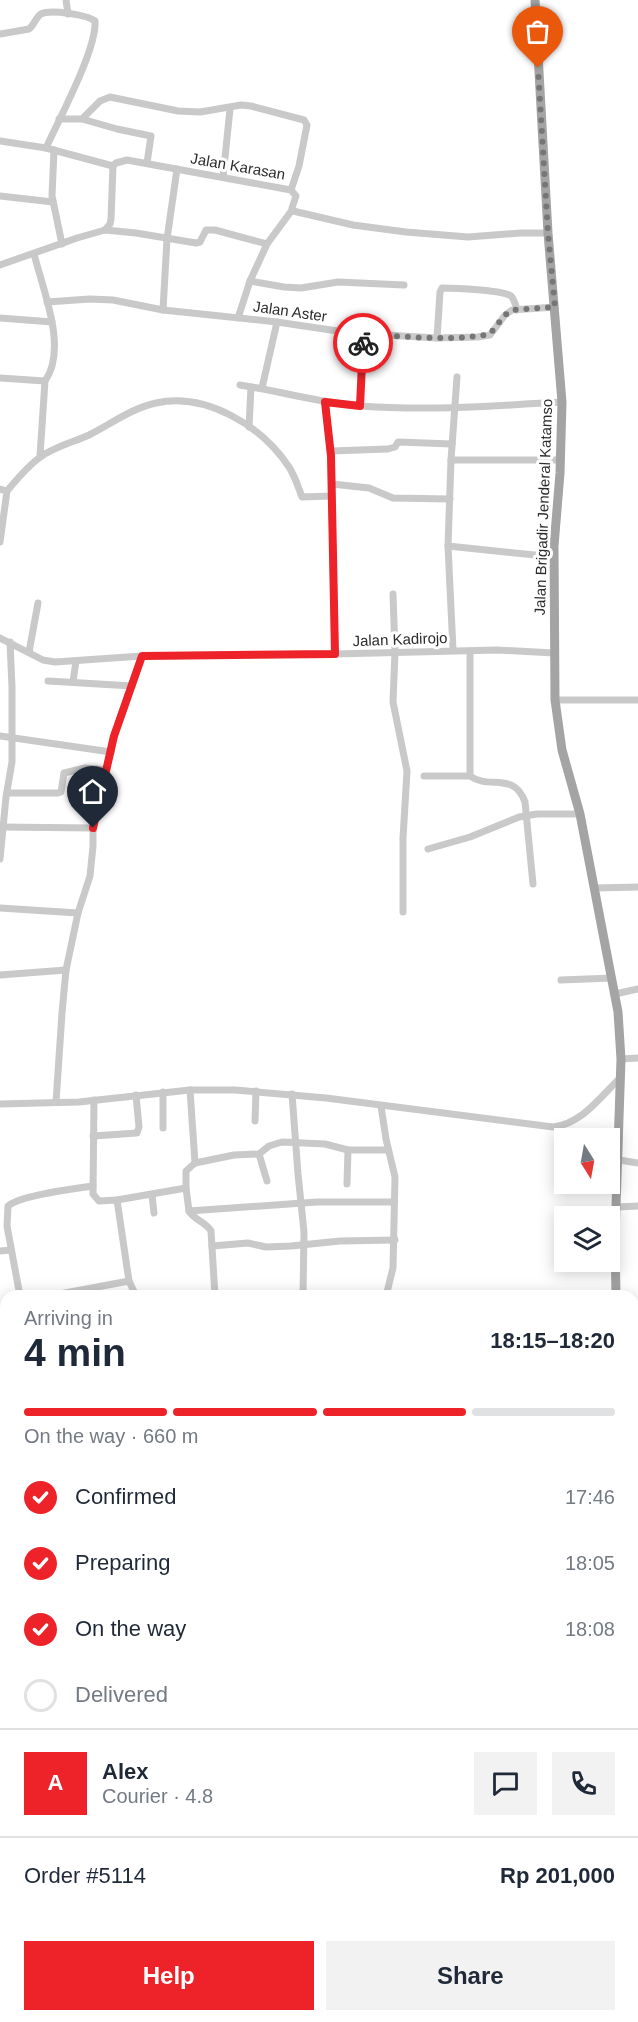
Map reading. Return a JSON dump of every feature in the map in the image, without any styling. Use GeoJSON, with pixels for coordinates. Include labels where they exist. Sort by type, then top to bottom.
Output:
{"type":"FeatureCollection","features":[{"type":"Feature","properties":{"kind":"main road","name":"Jalan Brigadir Jenderal Katamso"},"geometry":{"type":"LineString","coordinates":[[535,0],[548,233],[562,402],[554,557],[555,700],[562,750],[580,814],[615,994],[621,1059],[620,1128]]}},
{"type":"Feature","properties":{"kind":"main road","name":"Jalan Brigadir Jenderal Katamso"},"geometry":{"type":"LineString","coordinates":[[616,1272],[616,1290]]}},
{"type":"Feature","properties":{"kind":"street"},"geometry":{"type":"LineString","coordinates":[[66,0],[68,14]]}},
{"type":"Feature","properties":{"kind":"street"},"geometry":{"type":"LineString","coordinates":[[0,34],[29,29],[42,14],[68,14],[91,18],[95,21],[88,55],[46,148]]}},
{"type":"Feature","properties":{"kind":"street"},"geometry":{"type":"LineString","coordinates":[[82,118],[100,101],[110,97],[178,111],[200,112],[230,109],[241,105],[251,106],[304,120],[307,125],[299,166],[291,190]]}},
{"type":"Feature","properties":{"kind":"street"},"geometry":{"type":"LineString","coordinates":[[223,177],[230,109]]}},
{"type":"Feature","properties":{"kind":"street"},"geometry":{"type":"LineString","coordinates":[[59,119],[82,118],[117,129],[151,136],[147,163]]}},
{"type":"Feature","properties":{"kind":"street"},"geometry":{"type":"LineString","coordinates":[[0,141],[46,148],[113,166],[111,219],[110,225],[105,230]]}},
{"type":"Feature","properties":{"kind":"street"},"geometry":{"type":"LineString","coordinates":[[54,150],[53,202],[62,244]]}},
{"type":"Feature","properties":{"kind":"street","name":"Jalan Karasan"},"geometry":{"type":"LineString","coordinates":[[113,166],[127,160],[291,190],[296,199],[292,210]]}},
{"type":"Feature","properties":{"kind":"street"},"geometry":{"type":"LineString","coordinates":[[163,310],[167,239],[177,169]]}},
{"type":"Feature","properties":{"kind":"street"},"geometry":{"type":"LineString","coordinates":[[0,196],[53,202]]}},
{"type":"Feature","properties":{"kind":"street"},"geometry":{"type":"LineString","coordinates":[[238,318],[250,281],[267,244],[292,210],[332,221],[406,232],[468,237],[548,233]]}},
{"type":"Feature","properties":{"kind":"street"},"geometry":{"type":"LineString","coordinates":[[0,265],[105,230],[199,243],[208,229],[267,244]]}},
{"type":"Feature","properties":{"kind":"street"},"geometry":{"type":"LineString","coordinates":[[34,254],[56,343],[51,370],[45,381],[40,456]]}},
{"type":"Feature","properties":{"kind":"street"},"geometry":{"type":"LineString","coordinates":[[250,281],[301,288],[338,282],[405,285]]}},
{"type":"Feature","properties":{"kind":"street"},"geometry":{"type":"LineString","coordinates":[[437,338],[442,288],[469,289],[507,295],[517,309],[555,307]]}},
{"type":"Feature","properties":{"kind":"street","name":"Jalan Aster"},"geometry":{"type":"LineString","coordinates":[[46,303],[90,299],[113,300],[163,310],[363,334],[437,338],[477,337],[490,334],[505,315],[517,309]]}},
{"type":"Feature","properties":{"kind":"street"},"geometry":{"type":"LineString","coordinates":[[0,318],[52,322]]}},
{"type":"Feature","properties":{"kind":"street"},"geometry":{"type":"LineString","coordinates":[[262,388],[277,322]]}},
{"type":"Feature","properties":{"kind":"street"},"geometry":{"type":"LineString","coordinates":[[360,406],[363,334]]}},
{"type":"Feature","properties":{"kind":"street"},"geometry":{"type":"LineString","coordinates":[[453,650],[448,546],[457,377]]}},
{"type":"Feature","properties":{"kind":"street"},"geometry":{"type":"LineString","coordinates":[[0,378],[45,381]]}},
{"type":"Feature","properties":{"kind":"street"},"geometry":{"type":"LineString","coordinates":[[240,385],[325,402],[360,406],[454,408],[562,402]]}},
{"type":"Feature","properties":{"kind":"street"},"geometry":{"type":"LineString","coordinates":[[249,427],[251,387]]}},
{"type":"Feature","properties":{"kind":"street"},"geometry":{"type":"LineString","coordinates":[[0,542],[4,490],[40,456],[89,435],[139,408],[168,401],[199,403],[249,427],[273,447],[290,468],[300,488],[301,496],[332,496]]}},
{"type":"Feature","properties":{"kind":"street"},"geometry":{"type":"LineString","coordinates":[[325,402],[332,484],[335,654]]}},
{"type":"Feature","properties":{"kind":"street"},"geometry":{"type":"LineString","coordinates":[[330,451],[388,449],[395,447],[398,442],[452,444]]}},
{"type":"Feature","properties":{"kind":"street"},"geometry":{"type":"LineString","coordinates":[[451,460],[560,460]]}},
{"type":"Feature","properties":{"kind":"street"},"geometry":{"type":"LineString","coordinates":[[332,484],[369,488],[393,498],[450,499]]}},
{"type":"Feature","properties":{"kind":"street"},"geometry":{"type":"LineString","coordinates":[[448,546],[554,557]]}},
{"type":"Feature","properties":{"kind":"street"},"geometry":{"type":"LineString","coordinates":[[393,594],[395,652],[393,702],[406,771],[403,912]]}},
{"type":"Feature","properties":{"kind":"street"},"geometry":{"type":"LineString","coordinates":[[28,652],[38,603]]}},
{"type":"Feature","properties":{"kind":"street","name":"Jalan Kadirojo"},"geometry":{"type":"LineString","coordinates":[[0,638],[48,661],[142,656],[453,650],[554,653]]}},
{"type":"Feature","properties":{"kind":"street"},"geometry":{"type":"LineString","coordinates":[[0,859],[2,827],[12,762],[10,642]]}},
{"type":"Feature","properties":{"kind":"street"},"geometry":{"type":"LineString","coordinates":[[470,651],[470,776]]}},
{"type":"Feature","properties":{"kind":"street"},"geometry":{"type":"LineString","coordinates":[[56,1102],[66,970],[78,913],[90,876],[93,828],[116,729],[142,656]]}},
{"type":"Feature","properties":{"kind":"street"},"geometry":{"type":"LineString","coordinates":[[73,682],[76,661]]}},
{"type":"Feature","properties":{"kind":"street"},"geometry":{"type":"LineString","coordinates":[[48,681],[132,686]]}},
{"type":"Feature","properties":{"kind":"street"},"geometry":{"type":"LineString","coordinates":[[555,700],[638,700]]}},
{"type":"Feature","properties":{"kind":"street"},"geometry":{"type":"LineString","coordinates":[[0,736],[111,752]]}},
{"type":"Feature","properties":{"kind":"street"},"geometry":{"type":"LineString","coordinates":[[7,793],[60,793],[63,775],[67,772],[85,768],[106,770]]}},
{"type":"Feature","properties":{"kind":"street"},"geometry":{"type":"LineString","coordinates":[[424,776],[470,776],[477,780],[514,786],[522,795],[526,815],[533,885]]}},
{"type":"Feature","properties":{"kind":"street"},"geometry":{"type":"LineString","coordinates":[[428,849],[470,837],[526,815],[580,814]]}},
{"type":"Feature","properties":{"kind":"street"},"geometry":{"type":"LineString","coordinates":[[2,827],[93,828]]}},
{"type":"Feature","properties":{"kind":"street"},"geometry":{"type":"LineString","coordinates":[[595,888],[638,887]]}},
{"type":"Feature","properties":{"kind":"street"},"geometry":{"type":"LineString","coordinates":[[0,908],[78,913]]}},
{"type":"Feature","properties":{"kind":"street"},"geometry":{"type":"LineString","coordinates":[[0,975],[66,970]]}},
{"type":"Feature","properties":{"kind":"street"},"geometry":{"type":"LineString","coordinates":[[561,980],[612,978]]}},
{"type":"Feature","properties":{"kind":"street"},"geometry":{"type":"LineString","coordinates":[[615,994],[638,990]]}},
{"type":"Feature","properties":{"kind":"street"},"geometry":{"type":"LineString","coordinates":[[621,1059],[638,1058]]}},
{"type":"Feature","properties":{"kind":"street"},"geometry":{"type":"LineString","coordinates":[[0,1104],[94,1101],[190,1090],[256,1091],[560,1126],[578,1118],[621,1077]]}},
{"type":"Feature","properties":{"kind":"street"},"geometry":{"type":"LineString","coordinates":[[190,1090],[195,1163]]}},
{"type":"Feature","properties":{"kind":"street"},"geometry":{"type":"LineString","coordinates":[[255,1121],[256,1091]]}},
{"type":"Feature","properties":{"kind":"street"},"geometry":{"type":"LineString","coordinates":[[163,1092],[163,1128]]}},
{"type":"Feature","properties":{"kind":"street"},"geometry":{"type":"LineString","coordinates":[[292,1094],[304,1245],[303,1290]]}},
{"type":"Feature","properties":{"kind":"street"},"geometry":{"type":"LineString","coordinates":[[93,1136],[137,1133],[136,1095]]}},
{"type":"Feature","properties":{"kind":"street"},"geometry":{"type":"LineString","coordinates":[[94,1101],[93,1186],[94,1196],[99,1201],[152,1195],[186,1188]]}},
{"type":"Feature","properties":{"kind":"street"},"geometry":{"type":"LineString","coordinates":[[381,1106],[395,1177],[395,1240],[393,1268],[388,1290]]}},
{"type":"Feature","properties":{"kind":"street"},"geometry":{"type":"LineString","coordinates":[[215,1290],[210,1229],[194,1217],[189,1210],[186,1171],[195,1163],[234,1155],[259,1154],[273,1144],[295,1142],[325,1144],[348,1150],[388,1150]]}},
{"type":"Feature","properties":{"kind":"street"},"geometry":{"type":"LineString","coordinates":[[347,1184],[348,1150]]}},
{"type":"Feature","properties":{"kind":"street"},"geometry":{"type":"LineString","coordinates":[[259,1154],[267,1181]]}},
{"type":"Feature","properties":{"kind":"street"},"geometry":{"type":"LineString","coordinates":[[620,1160],[638,1163]]}},
{"type":"Feature","properties":{"kind":"street"},"geometry":{"type":"LineString","coordinates":[[19,1290],[3,1210],[16,1201],[93,1186]]}},
{"type":"Feature","properties":{"kind":"street"},"geometry":{"type":"LineString","coordinates":[[152,1195],[154,1213]]}},
{"type":"Feature","properties":{"kind":"street"},"geometry":{"type":"LineString","coordinates":[[117,1200],[129,1281],[133,1290]]}},
{"type":"Feature","properties":{"kind":"street"},"geometry":{"type":"LineString","coordinates":[[189,1210],[317,1202],[394,1202]]}},
{"type":"Feature","properties":{"kind":"street"},"geometry":{"type":"LineString","coordinates":[[620,1207],[638,1206]]}},
{"type":"Feature","properties":{"kind":"street"},"geometry":{"type":"LineString","coordinates":[[212,1246],[248,1243],[266,1247],[340,1241],[395,1240]]}},
{"type":"Feature","properties":{"kind":"street"},"geometry":{"type":"LineString","coordinates":[[0,1251],[11,1250]]}},
{"type":"Feature","properties":{"kind":"street"},"geometry":{"type":"LineString","coordinates":[[99,1290],[129,1281]]}},
{"type":"Feature","properties":{"kind":"way so far"},"geometry":{"type":"LineString","coordinates":[[363,343],[363,334],[437,338],[477,337],[490,334],[512,310],[555,307],[538,68]]}},
{"type":"Feature","properties":{"kind":"route"},"geometry":{"type":"LineString","coordinates":[[93,828],[114,736],[142,656],[335,654],[331,456],[325,402],[360,406],[363,343]]}}]}
